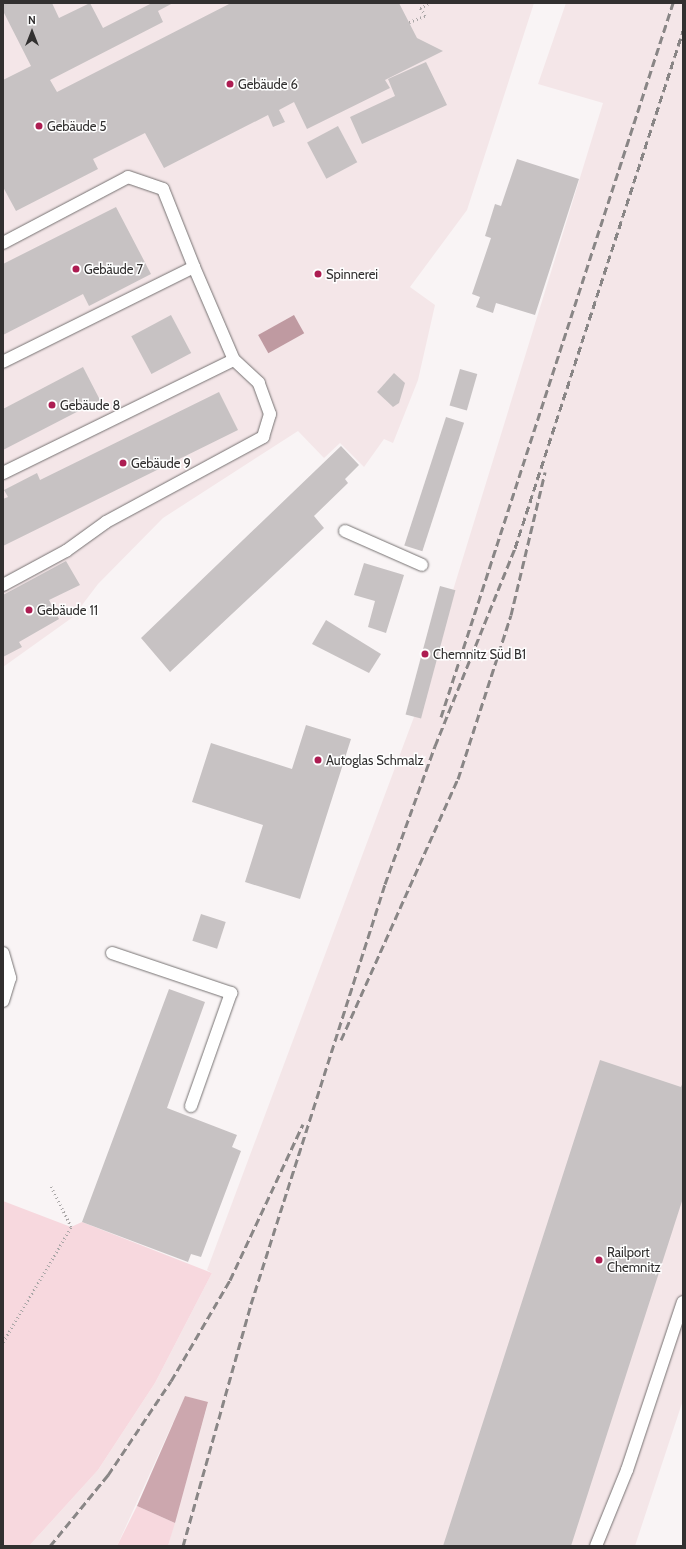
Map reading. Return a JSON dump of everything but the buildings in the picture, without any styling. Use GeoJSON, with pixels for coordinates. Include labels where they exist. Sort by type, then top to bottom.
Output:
{"type":"FeatureCollection","features":[{"type":"Feature","properties":{"kind":"lane"},"geometry":{"type":"LineString","coordinates":[[3,243],[128,177],[163,189],[194,267],[234,360],[258,383],[270,414],[263,437],[106,522],[66,551],[3,585]]}},
{"type":"Feature","properties":{"kind":"lane"},"geometry":{"type":"LineString","coordinates":[[3,362],[194,267]]}},
{"type":"Feature","properties":{"kind":"lane"},"geometry":{"type":"LineString","coordinates":[[3,473],[234,360]]}},
{"type":"Feature","properties":{"kind":"lane"},"geometry":{"type":"LineString","coordinates":[[346,531],[422,565]]}},
{"type":"Feature","properties":{"kind":"lane"},"geometry":{"type":"LineString","coordinates":[[3,953],[10,978],[3,1001]]}},
{"type":"Feature","properties":{"kind":"lane"},"geometry":{"type":"LineString","coordinates":[[112,954],[231,994],[190,1106]]}},
{"type":"Feature","properties":{"kind":"lane"},"geometry":{"type":"LineString","coordinates":[[596,1546],[627,1470],[683,1302]]}},
{"type":"Feature","properties":{"kind":"path"},"geometry":{"type":"LineString","coordinates":[[409,22],[425,16],[420,8],[428,4]]}},
{"type":"Feature","properties":{"kind":"path"},"geometry":{"type":"LineString","coordinates":[[3,1342],[71,1227],[51,1187]]}},
{"type":"Feature","properties":{"kind":"shaded area"},"geometry":{"type":"Polygon","coordinates":[[[3,3],[534,3],[467,210],[410,287],[435,305],[418,380],[393,443],[384,439],[364,467],[340,443],[324,458],[298,431],[163,518],[98,584],[73,617],[3,667],[3,3]]]}},
{"type":"Feature","properties":{"kind":"shaded area"},"geometry":{"type":"Polygon","coordinates":[[[566,3],[683,3],[683,1400],[635,1546],[168,1546],[208,1403],[185,1396],[117,1546],[29,1546],[98,1470],[155,1383],[212,1273],[207,1270],[414,717],[603,103],[538,84],[566,3]]]}},
{"type":"Feature","properties":{"kind":"shaded area"},"geometry":{"type":"Polygon","coordinates":[[[294,315],[304,333],[268,353],[258,335],[294,315]]]}},
{"type":"Feature","properties":{"kind":"shaded area"},"geometry":{"type":"Polygon","coordinates":[[[3,1201],[71,1227],[82,1222],[212,1273],[155,1383],[98,1470],[29,1546],[3,1546],[3,1201]]]}},
{"type":"Feature","properties":{"kind":"shaded area"},"geometry":{"type":"Polygon","coordinates":[[[185,1396],[208,1402],[175,1523],[137,1506],[185,1396]]]}},
{"type":"Feature","properties":{"kind":"shaded area"},"geometry":{"type":"Polygon","coordinates":[[[137,1506],[175,1523],[168,1546],[117,1546],[137,1506]]]}},
{"type":"Feature","properties":{"kind":"railway"},"geometry":{"type":"LineString","coordinates":[[441,717],[673,3]]}},
{"type":"Feature","properties":{"kind":"railway"},"geometry":{"type":"LineString","coordinates":[[183,1546],[251,1304],[385,884],[435,746],[515,548],[683,31]]}},
{"type":"Feature","properties":{"kind":"railway"},"geometry":{"type":"LineString","coordinates":[[341,1040],[458,779],[511,615],[545,472]]}},
{"type":"Feature","properties":{"kind":"railway"},"geometry":{"type":"LineString","coordinates":[[50,1546],[108,1475],[171,1381],[230,1280],[303,1124]]}},
{"type":"Feature","properties":{"kind":"place","name":"Gebäude 6"},"geometry":{"type":"Point","coordinates":[230,84]}},
{"type":"Feature","properties":{"kind":"place","name":"Gebäude 5"},"geometry":{"type":"Point","coordinates":[39,126]}},
{"type":"Feature","properties":{"kind":"place","name":"Gebäude 7"},"geometry":{"type":"Point","coordinates":[76,269]}},
{"type":"Feature","properties":{"kind":"place","name":"Spinnerei"},"geometry":{"type":"Point","coordinates":[318,274]}},
{"type":"Feature","properties":{"kind":"place","name":"Gebäude 8"},"geometry":{"type":"Point","coordinates":[52,405]}},
{"type":"Feature","properties":{"kind":"place","name":"Gebäude 9"},"geometry":{"type":"Point","coordinates":[123,463]}},
{"type":"Feature","properties":{"kind":"place","name":"Gebäude 11"},"geometry":{"type":"Point","coordinates":[29,610]}},
{"type":"Feature","properties":{"kind":"place","name":"Chemnitz Süd B1"},"geometry":{"type":"Point","coordinates":[425,654]}},
{"type":"Feature","properties":{"kind":"place","name":"Autoglas Schmalz"},"geometry":{"type":"Point","coordinates":[318,760]}},
{"type":"Feature","properties":{"kind":"place","name":"Railport Chemnitz"},"geometry":{"type":"Point","coordinates":[599,1260]}}]}
